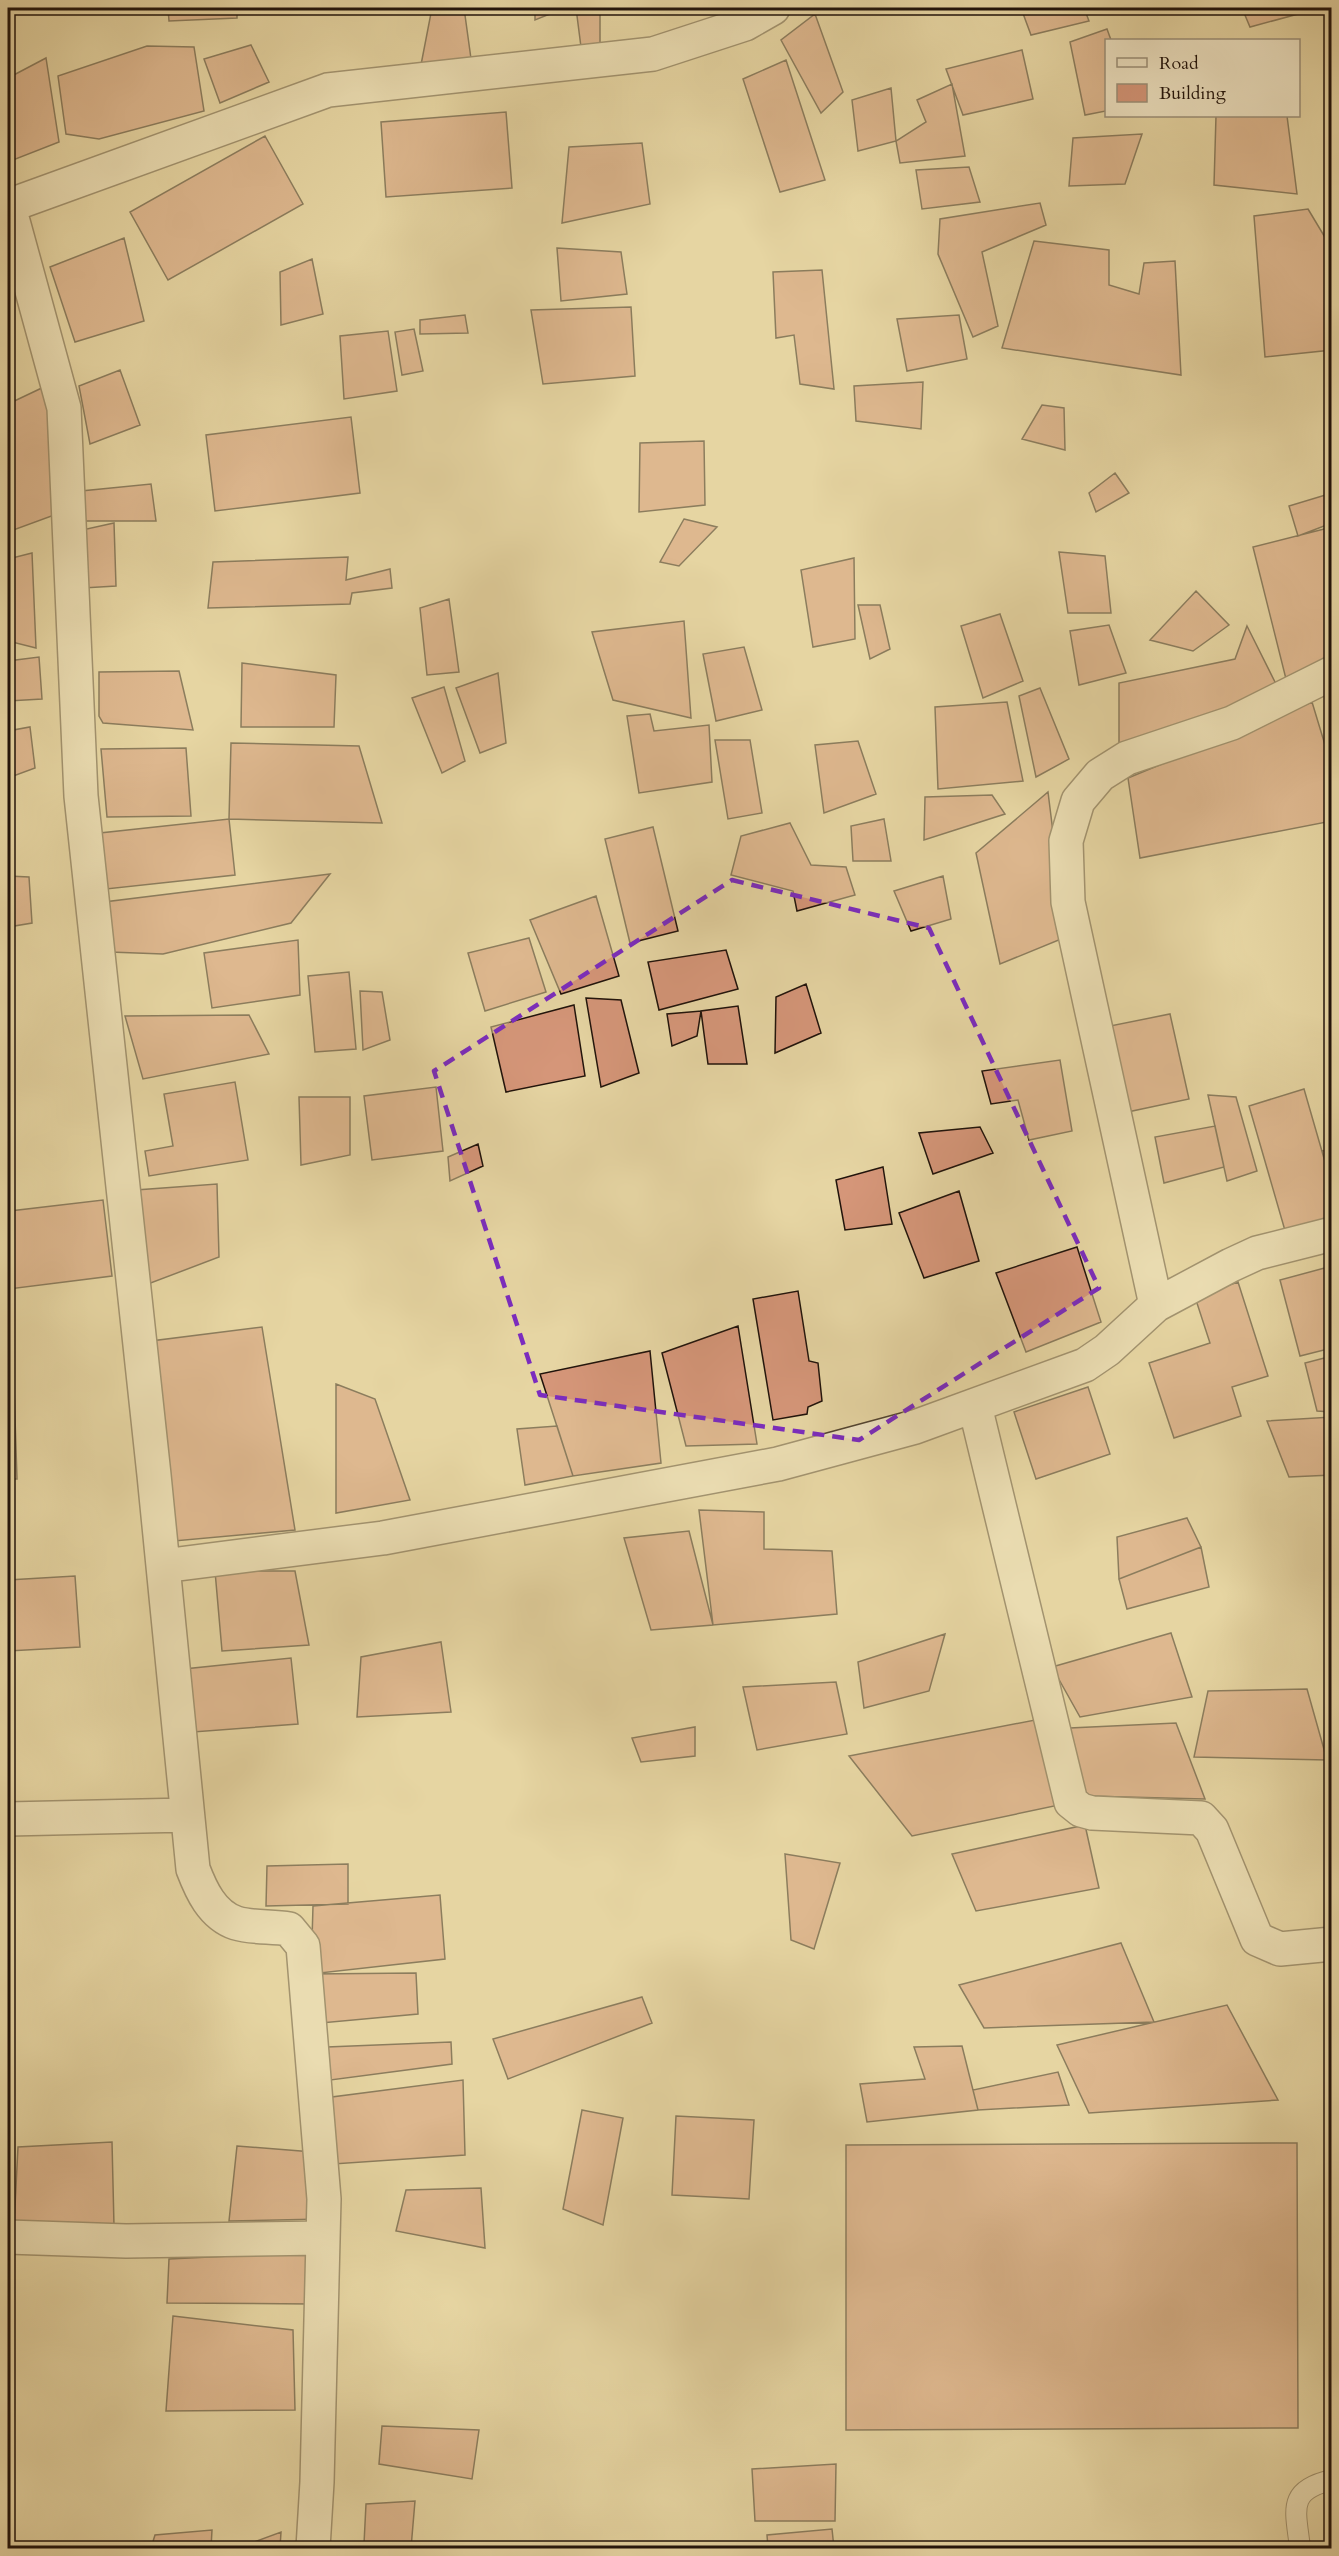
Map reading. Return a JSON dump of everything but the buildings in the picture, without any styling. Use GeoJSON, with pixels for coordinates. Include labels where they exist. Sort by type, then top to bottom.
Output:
{"type":"FeatureCollection","features":[{"type":"Feature","properties":{"kind":"street"},"geometry":{"type":"LineString","coordinates":[[312,2548],[317,2482],[324,2199],[303,1946],[289,1929],[236,1923],[217,1911],[203,1895],[193,1869],[81,796],[64,408],[8,205],[328,90],[653,54],[745,24],[773,8]]}},
{"type":"Feature","properties":{"kind":"street"},"geometry":{"type":"LineString","coordinates":[[1156,1305],[1068,902],[1066,841],[1078,801],[1100,775],[1127,758],[1232,723],[1332,674]]}},
{"type":"Feature","properties":{"kind":"street"},"geometry":{"type":"LineString","coordinates":[[163,1566],[383,1538],[664,1487],[778,1464],[915,1427],[1086,1365],[1107,1350],[1156,1305],[1257,1253],[1332,1234]]}},
{"type":"Feature","properties":{"kind":"street"},"geometry":{"type":"LineString","coordinates":[[975,1406],[1071,1802],[1081,1810],[1092,1813],[1201,1818],[1212,1830],[1257,1939],[1280,1949],[1332,1944]]}},
{"type":"Feature","properties":{"kind":"street"},"geometry":{"type":"LineString","coordinates":[[8,1819],[187,1815]]}},
{"type":"Feature","properties":{"kind":"street"},"geometry":{"type":"LineString","coordinates":[[8,2237],[126,2241],[324,2238]]}},
{"type":"Feature","properties":{"kind":"lane"},"geometry":{"type":"LineString","coordinates":[[1300,2548],[1296,2516],[1297,2502],[1311,2485],[1332,2480]]}},
{"type":"Feature","properties":{"kind":"highlighted area"},"geometry":{"type":"Polygon","coordinates":[[[732,880],[929,928],[1099,1288],[859,1440],[540,1395],[434,1071],[732,880]]]}}]}
